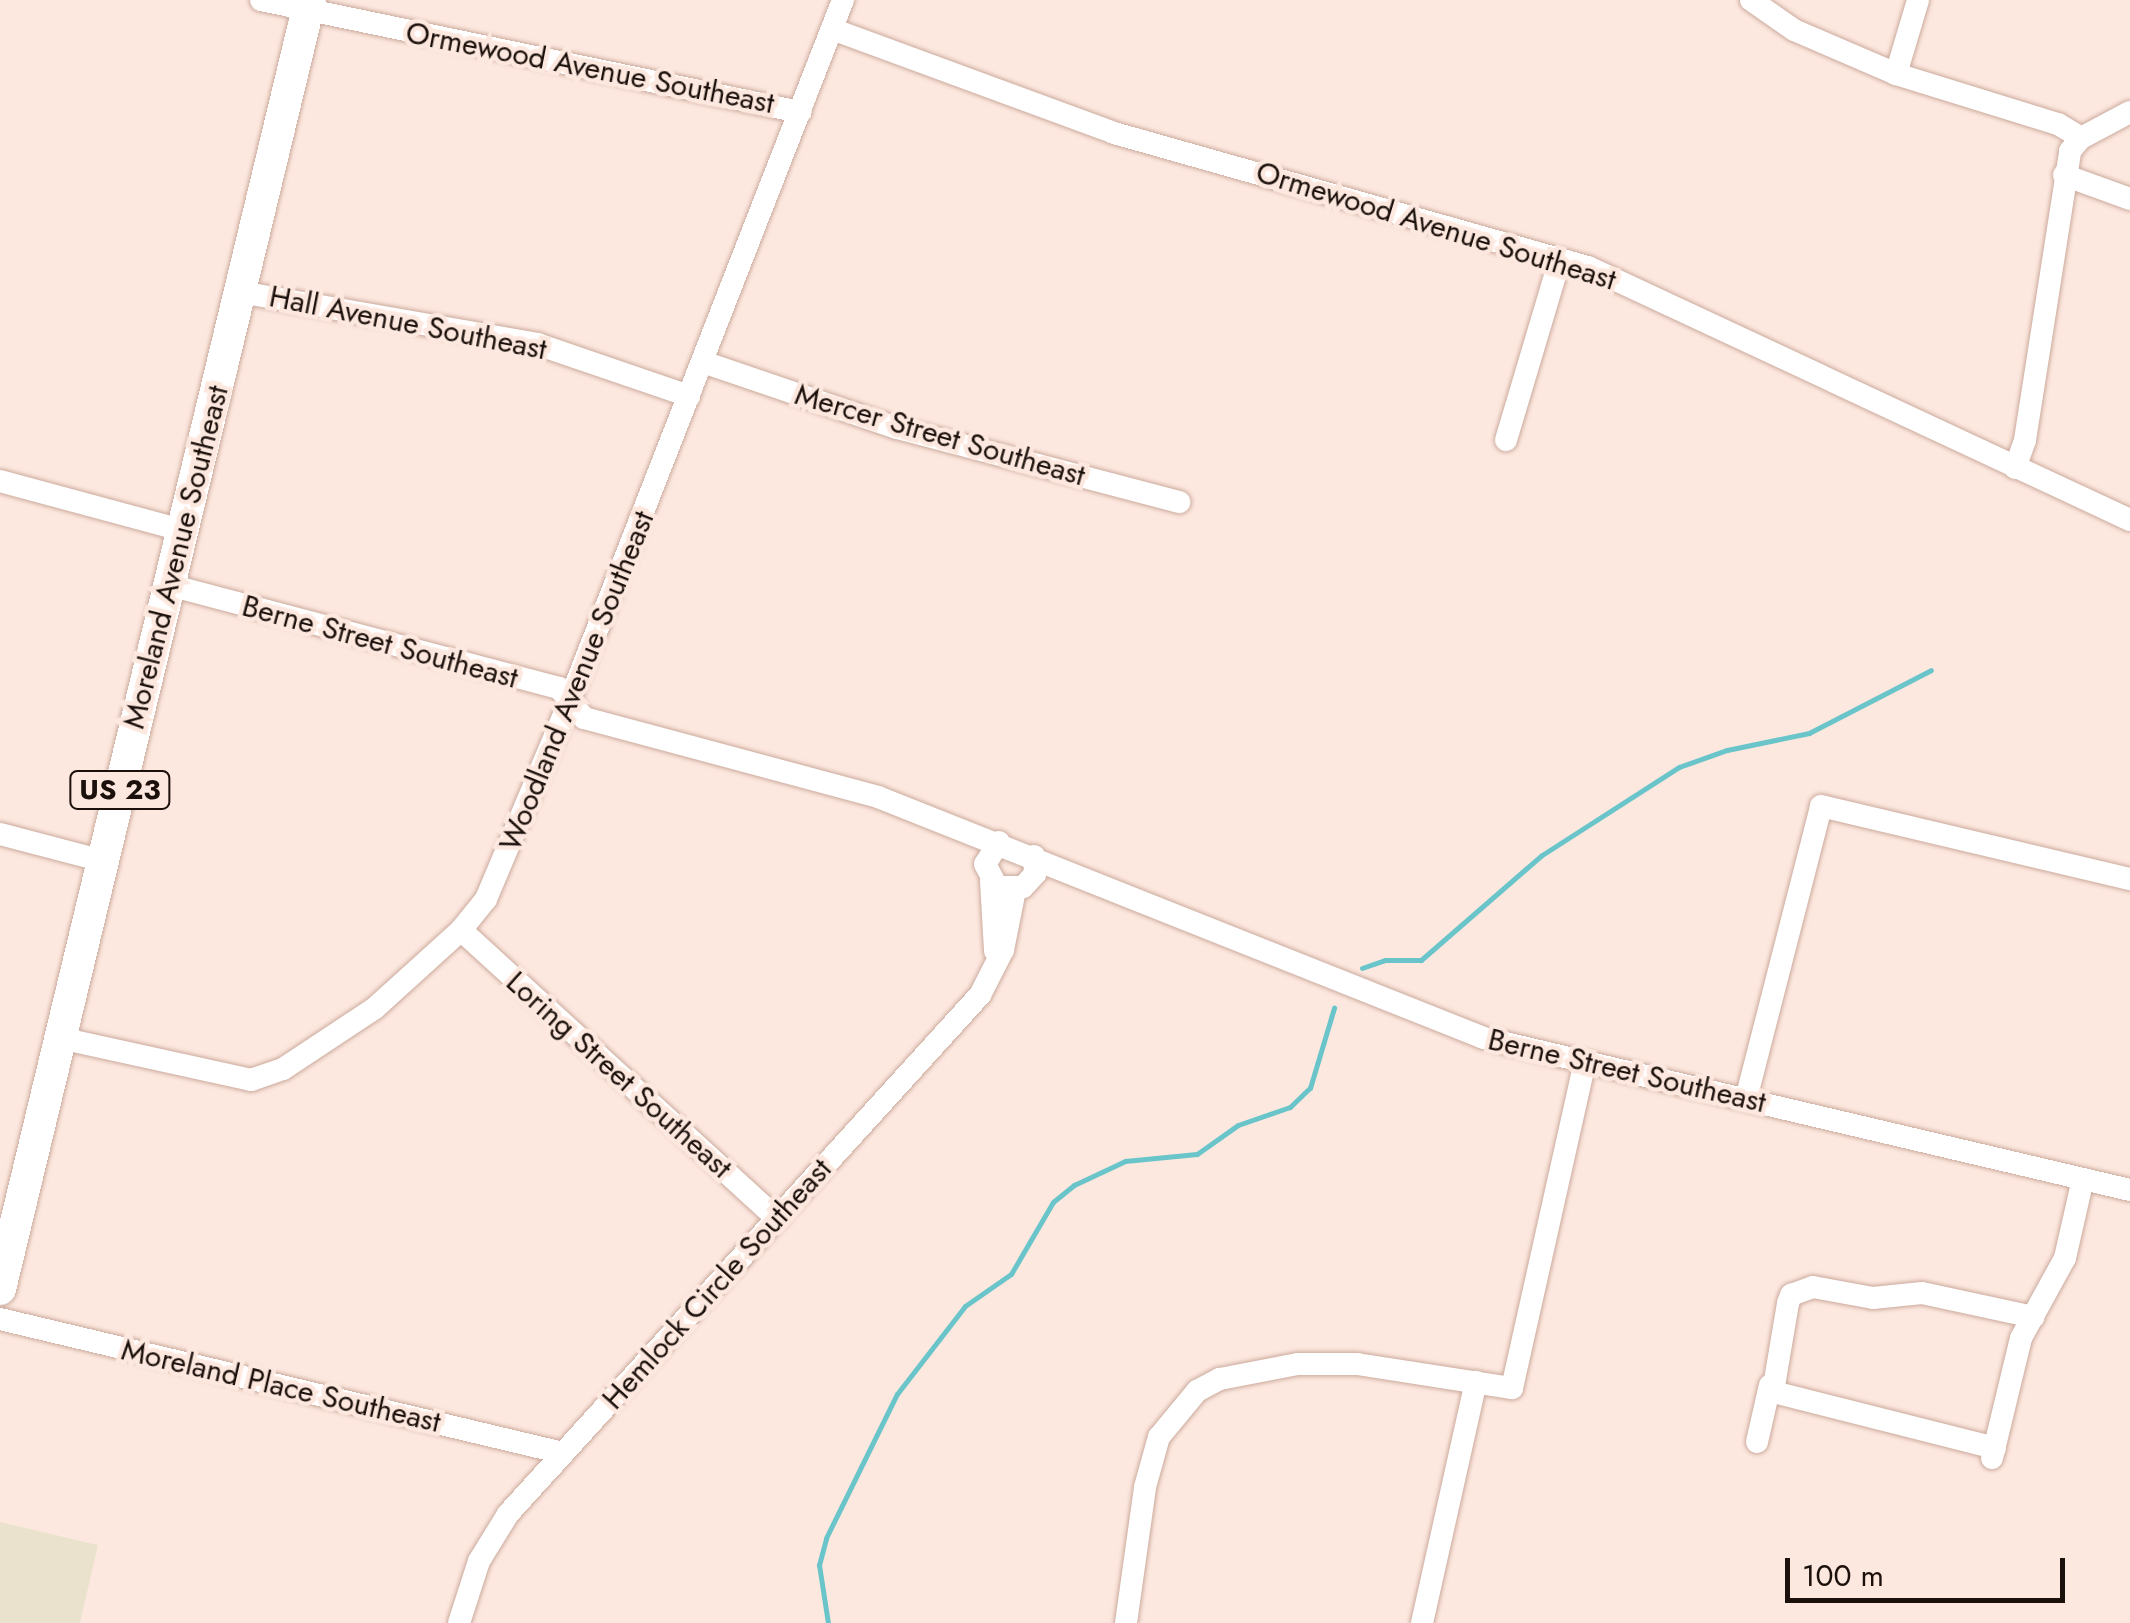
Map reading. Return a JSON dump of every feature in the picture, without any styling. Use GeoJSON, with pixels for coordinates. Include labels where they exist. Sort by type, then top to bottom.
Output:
{"type":"FeatureCollection","features":[{"type":"Feature","properties":{"kind":"highway","name":"Moreland Avenue Southeast"},"geometry":{"type":"LineString","coordinates":[[0,1289],[12,1189],[60,1038],[309,6]]}},
{"type":"Feature","properties":{"kind":"street","name":"Ormewood Avenue Southeast"},"geometry":{"type":"LineString","coordinates":[[261,0],[309,6],[800,112]]}},
{"type":"Feature","properties":{"kind":"street","name":"Woodland Avenue Southeast"},"geometry":{"type":"LineString","coordinates":[[60,1038],[251,1080],[283,1069],[375,1008],[461,930],[505,864],[843,0]]}},
{"type":"Feature","properties":{"kind":"street"},"geometry":{"type":"LineString","coordinates":[[1751,0],[1794,30],[1896,74],[2058,124],[2081,138]]}},
{"type":"Feature","properties":{"kind":"street"},"geometry":{"type":"LineString","coordinates":[[1896,74],[1918,0]]}},
{"type":"Feature","properties":{"kind":"street","name":"Ormewood Avenue Southeast"},"geometry":{"type":"LineString","coordinates":[[832,29],[1114,133],[1560,259],[1660,298],[2130,520]]}},
{"type":"Feature","properties":{"kind":"street"},"geometry":{"type":"LineString","coordinates":[[2015,468],[2026,440],[2064,175],[2081,138],[2130,112]]}},
{"type":"Feature","properties":{"kind":"street"},"geometry":{"type":"LineString","coordinates":[[2064,175],[2130,199]]}},
{"type":"Feature","properties":{"kind":"street"},"geometry":{"type":"LineString","coordinates":[[1506,440],[1560,259]]}},
{"type":"Feature","properties":{"kind":"street","name":"Hall Avenue Southeast"},"geometry":{"type":"LineString","coordinates":[[240,292],[537,344],[690,396]]}},
{"type":"Feature","properties":{"kind":"street","name":"Mercer Street Southeast"},"geometry":{"type":"LineString","coordinates":[[703,362],[897,428],[1179,502]]}},
{"type":"Feature","properties":{"kind":"street"},"geometry":{"type":"LineString","coordinates":[[0,481],[182,530]]}},
{"type":"Feature","properties":{"kind":"street","name":"Berne Street Southeast"},"geometry":{"type":"LineString","coordinates":[[169,586],[559,688],[584,718],[925,814],[1426,1019],[1585,1062],[2130,1190]]}},
{"type":"Feature","properties":{"kind":"street"},"geometry":{"type":"LineString","coordinates":[[1746,1100],[1822,806],[2130,879]]}},
{"type":"Feature","properties":{"kind":"street","name":"Berne Street Southeast"},"geometry":{"type":"LineString","coordinates":[[925,814],[988,872],[1022,886],[1059,878],[1142,901]]}},
{"type":"Feature","properties":{"kind":"street"},"geometry":{"type":"LineString","coordinates":[[0,834],[103,862]]}},
{"type":"Feature","properties":{"kind":"street"},"geometry":{"type":"LineString","coordinates":[[996,960],[988,872],[999,842]]}},
{"type":"Feature","properties":{"kind":"street"},"geometry":{"type":"LineString","coordinates":[[1022,886],[1034,856]]}},
{"type":"Feature","properties":{"kind":"street","name":"Hemlock Circle Southeast"},"geometry":{"type":"LineString","coordinates":[[459,1623],[489,1546],[563,1454],[980,995],[1022,886]]}},
{"type":"Feature","properties":{"kind":"street","name":"Loring Street Southeast"},"geometry":{"type":"LineString","coordinates":[[461,930],[777,1219]]}},
{"type":"Feature","properties":{"kind":"street"},"geometry":{"type":"LineString","coordinates":[[1126,1623],[1159,1437],[1197,1391],[1220,1379],[1298,1364],[1356,1364],[1512,1388],[1585,1062]]}},
{"type":"Feature","properties":{"kind":"street"},"geometry":{"type":"LineString","coordinates":[[1770,1385],[1782,1397],[1994,1453],[2021,1338],[2065,1258],[2083,1178]]}},
{"type":"Feature","properties":{"kind":"street"},"geometry":{"type":"LineString","coordinates":[[1757,1442],[1788,1303],[1799,1290],[1873,1298],[1922,1293],[2033,1317]]}},
{"type":"Feature","properties":{"kind":"street","name":"Moreland Place Southeast"},"geometry":{"type":"LineString","coordinates":[[0,1319],[563,1454]]}},
{"type":"Feature","properties":{"kind":"street"},"geometry":{"type":"LineString","coordinates":[[1422,1623],[1476,1382]]}},
{"type":"Feature","properties":{"kind":"shaded area"},"geometry":{"type":"Polygon","coordinates":[[[0,1522],[98,1545],[80,1623],[0,1623],[0,1522]]]}},
{"type":"Feature","properties":{"kind":"waterway"},"geometry":{"type":"LineString","coordinates":[[1362,968],[1385,960],[1421,960],[1542,855],[1679,767],[1727,750],[1809,733],[1931,670]]}},
{"type":"Feature","properties":{"kind":"waterway"},"geometry":{"type":"LineString","coordinates":[[828,1623],[819,1565],[826,1538],[897,1394],[965,1306],[1011,1274],[1053,1202],[1074,1185],[1125,1161],[1197,1154],[1238,1125],[1290,1107],[1310,1088],[1334,1008]]}}]}
